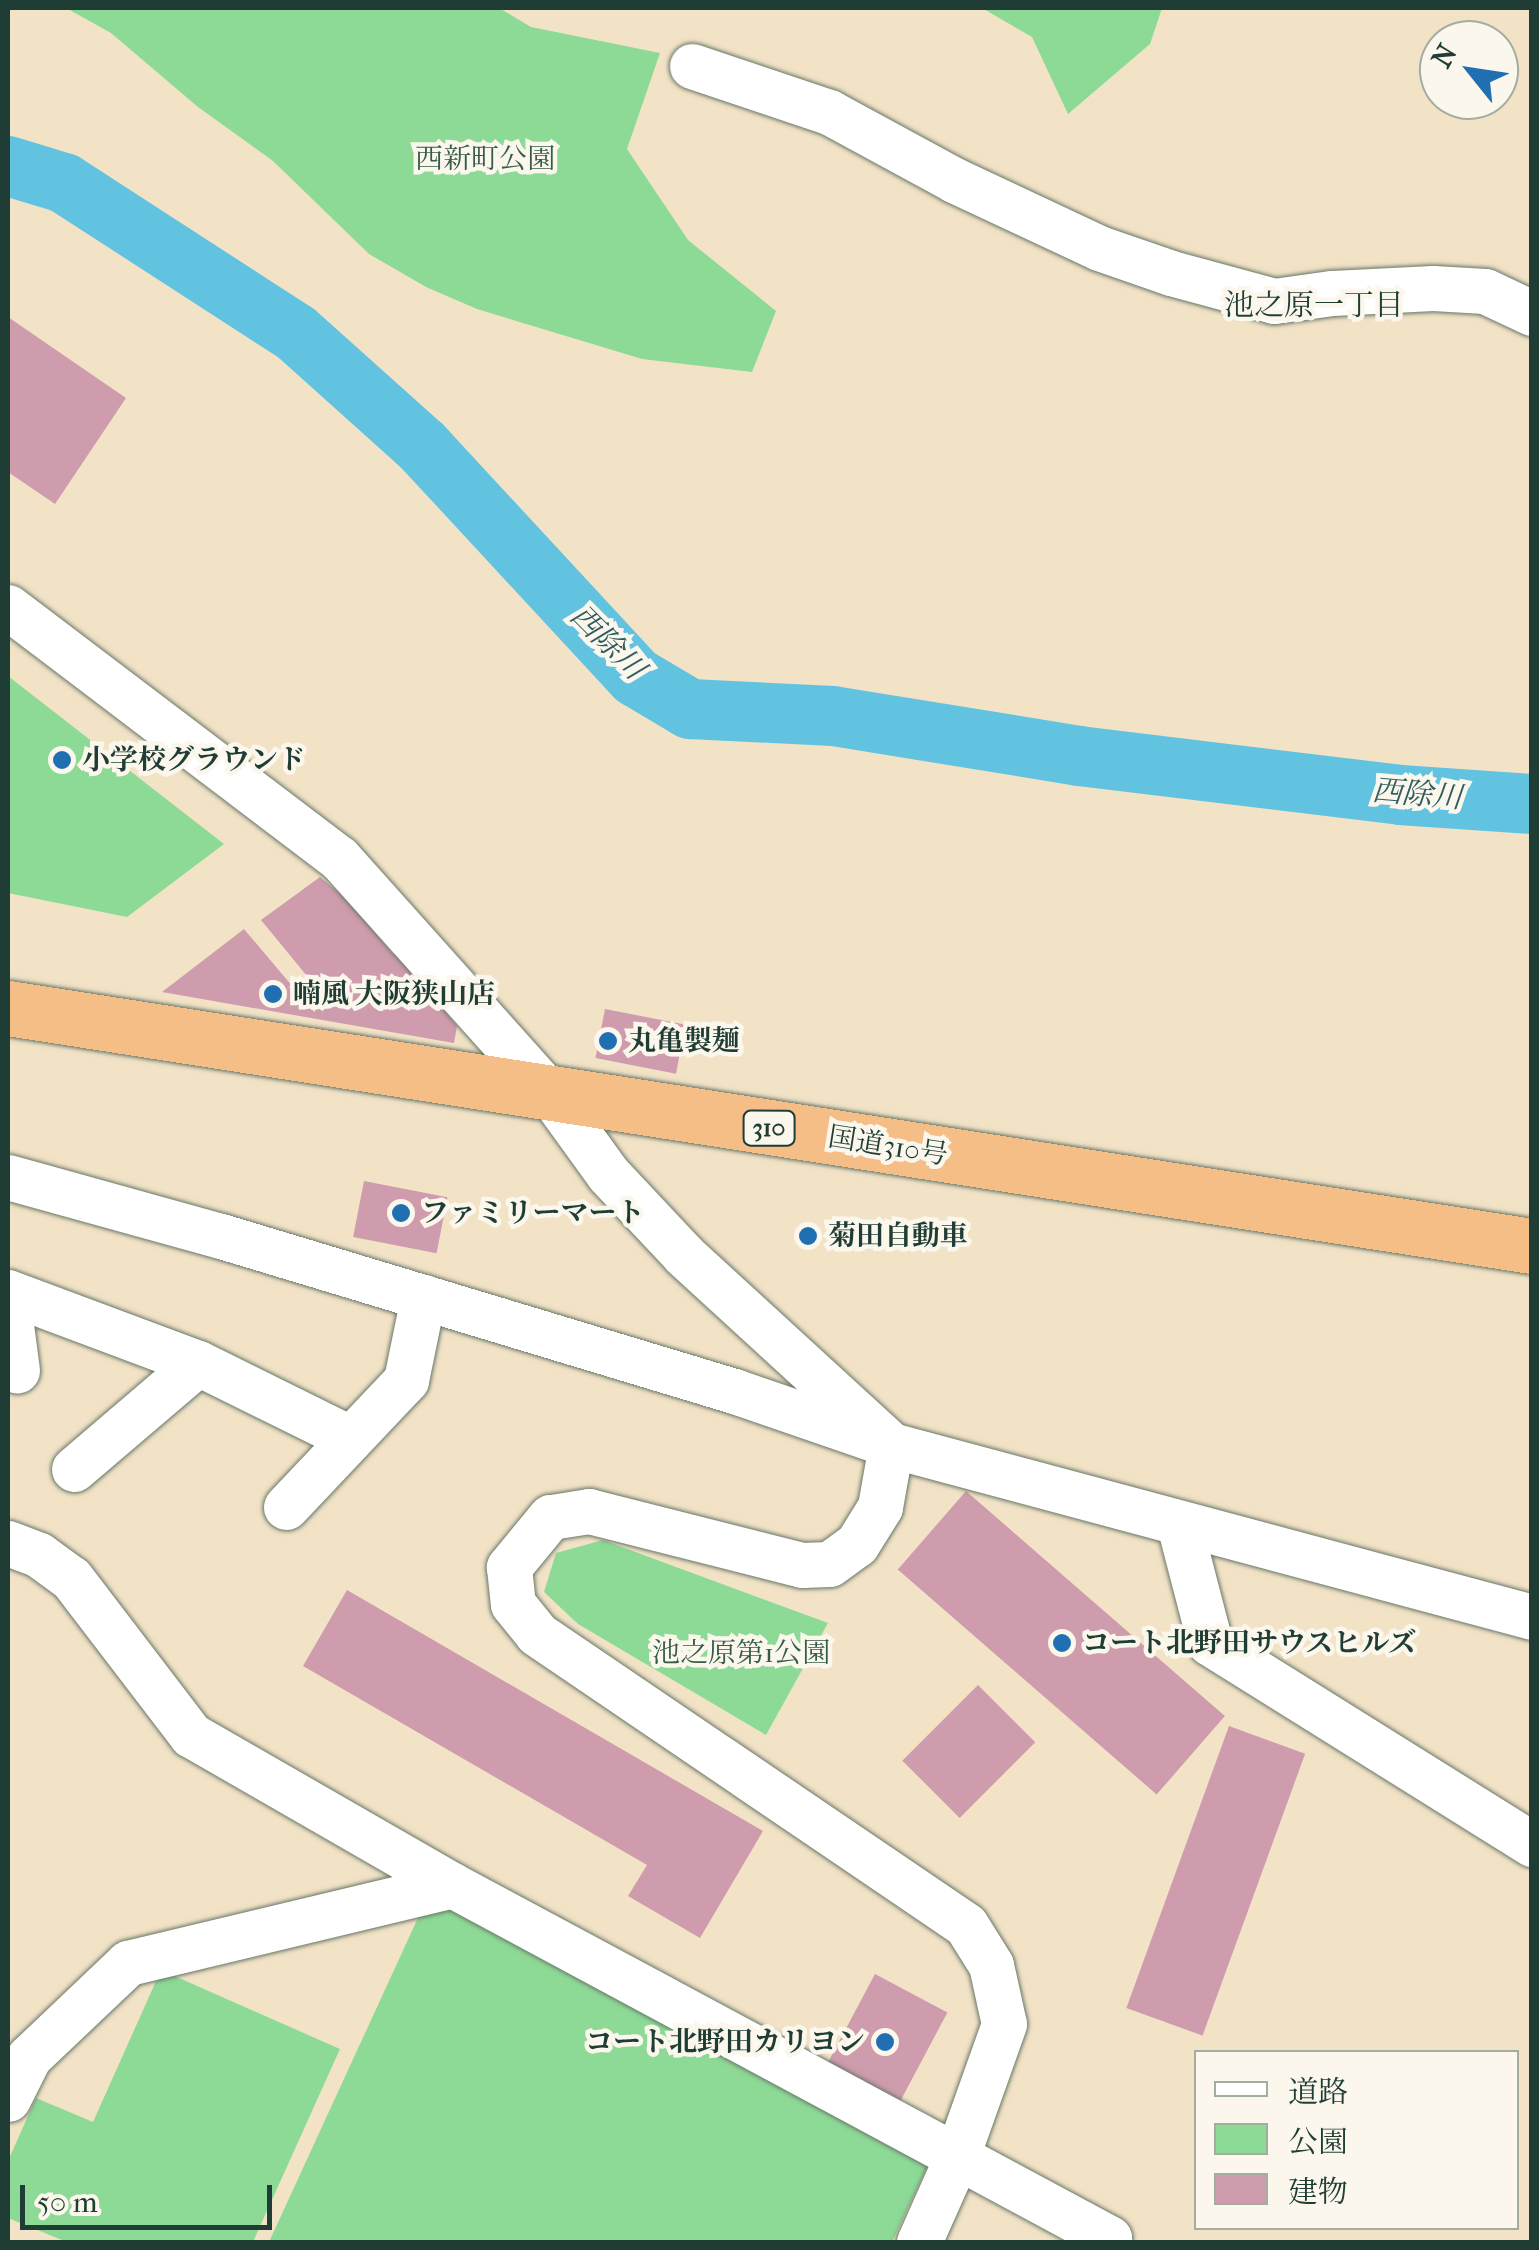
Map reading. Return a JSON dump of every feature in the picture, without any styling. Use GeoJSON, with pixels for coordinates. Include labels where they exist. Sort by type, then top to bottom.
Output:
{"type":"FeatureCollection","features":[{"type":"Feature","properties":{"kind":"highway","name":"国道310号"},"geometry":{"type":"LineString","coordinates":[[8,1008],[1532,1246]]}},
{"type":"Feature","properties":{"kind":"street"},"geometry":{"type":"LineString","coordinates":[[692,66],[829,112],[954,180],[1099,248],[1171,273],[1274,301],[1332,292],[1433,288],[1485,292],[1532,313]]}},
{"type":"Feature","properties":{"kind":"street"},"geometry":{"type":"LineString","coordinates":[[8,607],[340,858],[551,1095],[608,1174],[684,1254],[892,1446]]}},
{"type":"Feature","properties":{"kind":"street"},"geometry":{"type":"LineString","coordinates":[[8,1177],[734,1391],[892,1446],[1532,1616]]}},
{"type":"Feature","properties":{"kind":"street"},"geometry":{"type":"LineString","coordinates":[[8,1292],[198,1364],[350,1438]]}},
{"type":"Feature","properties":{"kind":"street"},"geometry":{"type":"LineString","coordinates":[[286,1507],[406,1380],[424,1297]]}},
{"type":"Feature","properties":{"kind":"street"},"geometry":{"type":"LineString","coordinates":[[8,1302],[17,1370]]}},
{"type":"Feature","properties":{"kind":"street"},"geometry":{"type":"LineString","coordinates":[[74,1470],[198,1364]]}},
{"type":"Feature","properties":{"kind":"street"},"geometry":{"type":"LineString","coordinates":[[892,1446],[880,1508],[857,1544],[829,1564],[802,1565],[589,1511],[550,1517],[508,1567],[513,1604],[537,1634],[966,1925],[991,1965],[1004,2024],[956,2159],[918,2242]]}},
{"type":"Feature","properties":{"kind":"street"},"geometry":{"type":"LineString","coordinates":[[1179,1524],[1210,1644],[1532,1844]]}},
{"type":"Feature","properties":{"kind":"street"},"geometry":{"type":"LineString","coordinates":[[8,1542],[39,1555],[72,1578],[191,1735],[452,1885],[956,2159],[1110,2238],[1107,2242]]}},
{"type":"Feature","properties":{"kind":"street"},"geometry":{"type":"LineString","coordinates":[[8,2098],[29,2057],[128,1964],[452,1885]]}},
{"type":"Feature","properties":{"kind":"green space","name":"西新町公園"},"geometry":{"type":"Polygon","coordinates":[[[66,8],[499,8],[531,27],[660,53],[627,149],[688,240],[776,311],[752,372],[642,359],[477,309],[426,287],[369,254],[273,161],[198,107],[111,33],[66,8]]]}},
{"type":"Feature","properties":{"kind":"green space"},"geometry":{"type":"Polygon","coordinates":[[[982,8],[1162,8],[1150,44],[1068,114],[1032,37],[982,8]]]}},
{"type":"Feature","properties":{"kind":"green space","name":"小学校グラウンド"},"geometry":{"type":"Polygon","coordinates":[[[8,676],[224,844],[127,917],[8,893],[8,676]]]}},
{"type":"Feature","properties":{"kind":"green space","name":"池之原第1公園"},"geometry":{"type":"Polygon","coordinates":[[[603,1540],[828,1623],[766,1735],[578,1624],[544,1592],[556,1553],[603,1540]]]}},
{"type":"Feature","properties":{"kind":"green space"},"geometry":{"type":"Polygon","coordinates":[[[452,1898],[929,2163],[892,2242],[269,2242],[423,1907],[452,1898]]]}},
{"type":"Feature","properties":{"kind":"green space"},"geometry":{"type":"Polygon","coordinates":[[[161,1970],[340,2049],[253,2242],[67,2242],[8,2218],[8,2161],[36,2098],[93,2122],[161,1970]]]}},
{"type":"Feature","properties":{"kind":"building"},"geometry":{"type":"Polygon","coordinates":[[[8,317],[126,398],[55,504],[8,472],[8,317]]]}},
{"type":"Feature","properties":{"kind":"building"},"geometry":{"type":"Polygon","coordinates":[[[320,877],[348,900],[393,954],[396,951],[457,1026],[454,1043],[162,992],[244,929],[314,1012],[325,998],[261,920],[320,877]]]}},
{"type":"Feature","properties":{"kind":"building"},"geometry":{"type":"Polygon","coordinates":[[[605,1009],[685,1025],[676,1074],[595,1058],[605,1009]]]}},
{"type":"Feature","properties":{"kind":"building"},"geometry":{"type":"Polygon","coordinates":[[[364,1181],[447,1197],[437,1253],[353,1237],[364,1181]]]}},
{"type":"Feature","properties":{"kind":"building","name":"コート北野田サウスヒルズ"},"geometry":{"type":"Polygon","coordinates":[[[966,1491],[1225,1716],[1157,1795],[898,1569],[966,1491]]]}},
{"type":"Feature","properties":{"kind":"building"},"geometry":{"type":"Polygon","coordinates":[[[347,1590],[763,1831],[700,1938],[628,1896],[647,1865],[303,1666],[347,1590]]]}},
{"type":"Feature","properties":{"kind":"building"},"geometry":{"type":"Polygon","coordinates":[[[978,1685],[1035,1742],[960,1818],[902,1761],[978,1685]]]}},
{"type":"Feature","properties":{"kind":"building","name":"コート北野田サウスヒルズ"},"geometry":{"type":"Polygon","coordinates":[[[1229,1726],[1305,1754],[1203,2036],[1126,2008],[1229,1726]]]}},
{"type":"Feature","properties":{"kind":"building","name":"コート北野田カリヨン"},"geometry":{"type":"Polygon","coordinates":[[[875,1974],[947,2012],[896,2109],[824,2070],[875,1974]]]}},
{"type":"Feature","properties":{"kind":"waterway","name":"西除川"},"geometry":{"type":"LineString","coordinates":[[8,166],[64,183],[296,333],[422,446],[636,677],[690,709],[833,716],[1079,756],[1400,795],[1532,804]]}},
{"type":"Feature","properties":{"kind":"place","name":"小学校グラウンド"},"geometry":{"type":"Point","coordinates":[62,760]}},
{"type":"Feature","properties":{"kind":"place","name":"喃風 大阪狭山店"},"geometry":{"type":"Point","coordinates":[273,994]}},
{"type":"Feature","properties":{"kind":"place","name":"丸亀製麺"},"geometry":{"type":"Point","coordinates":[608,1041]}},
{"type":"Feature","properties":{"kind":"place","name":"ファミリーマート"},"geometry":{"type":"Point","coordinates":[401,1213]}},
{"type":"Feature","properties":{"kind":"place","name":"菊田自動車"},"geometry":{"type":"Point","coordinates":[808,1236]}},
{"type":"Feature","properties":{"kind":"place","name":"コート北野田サウスヒルズ"},"geometry":{"type":"Point","coordinates":[1062,1643]}},
{"type":"Feature","properties":{"kind":"place","name":"コート北野田カリヨン"},"geometry":{"type":"Point","coordinates":[885,2042]}},
{"type":"Feature","properties":{"kind":"district","name":"池之原一丁目"},"geometry":{"type":"Point","coordinates":[1314,306]}}]}
